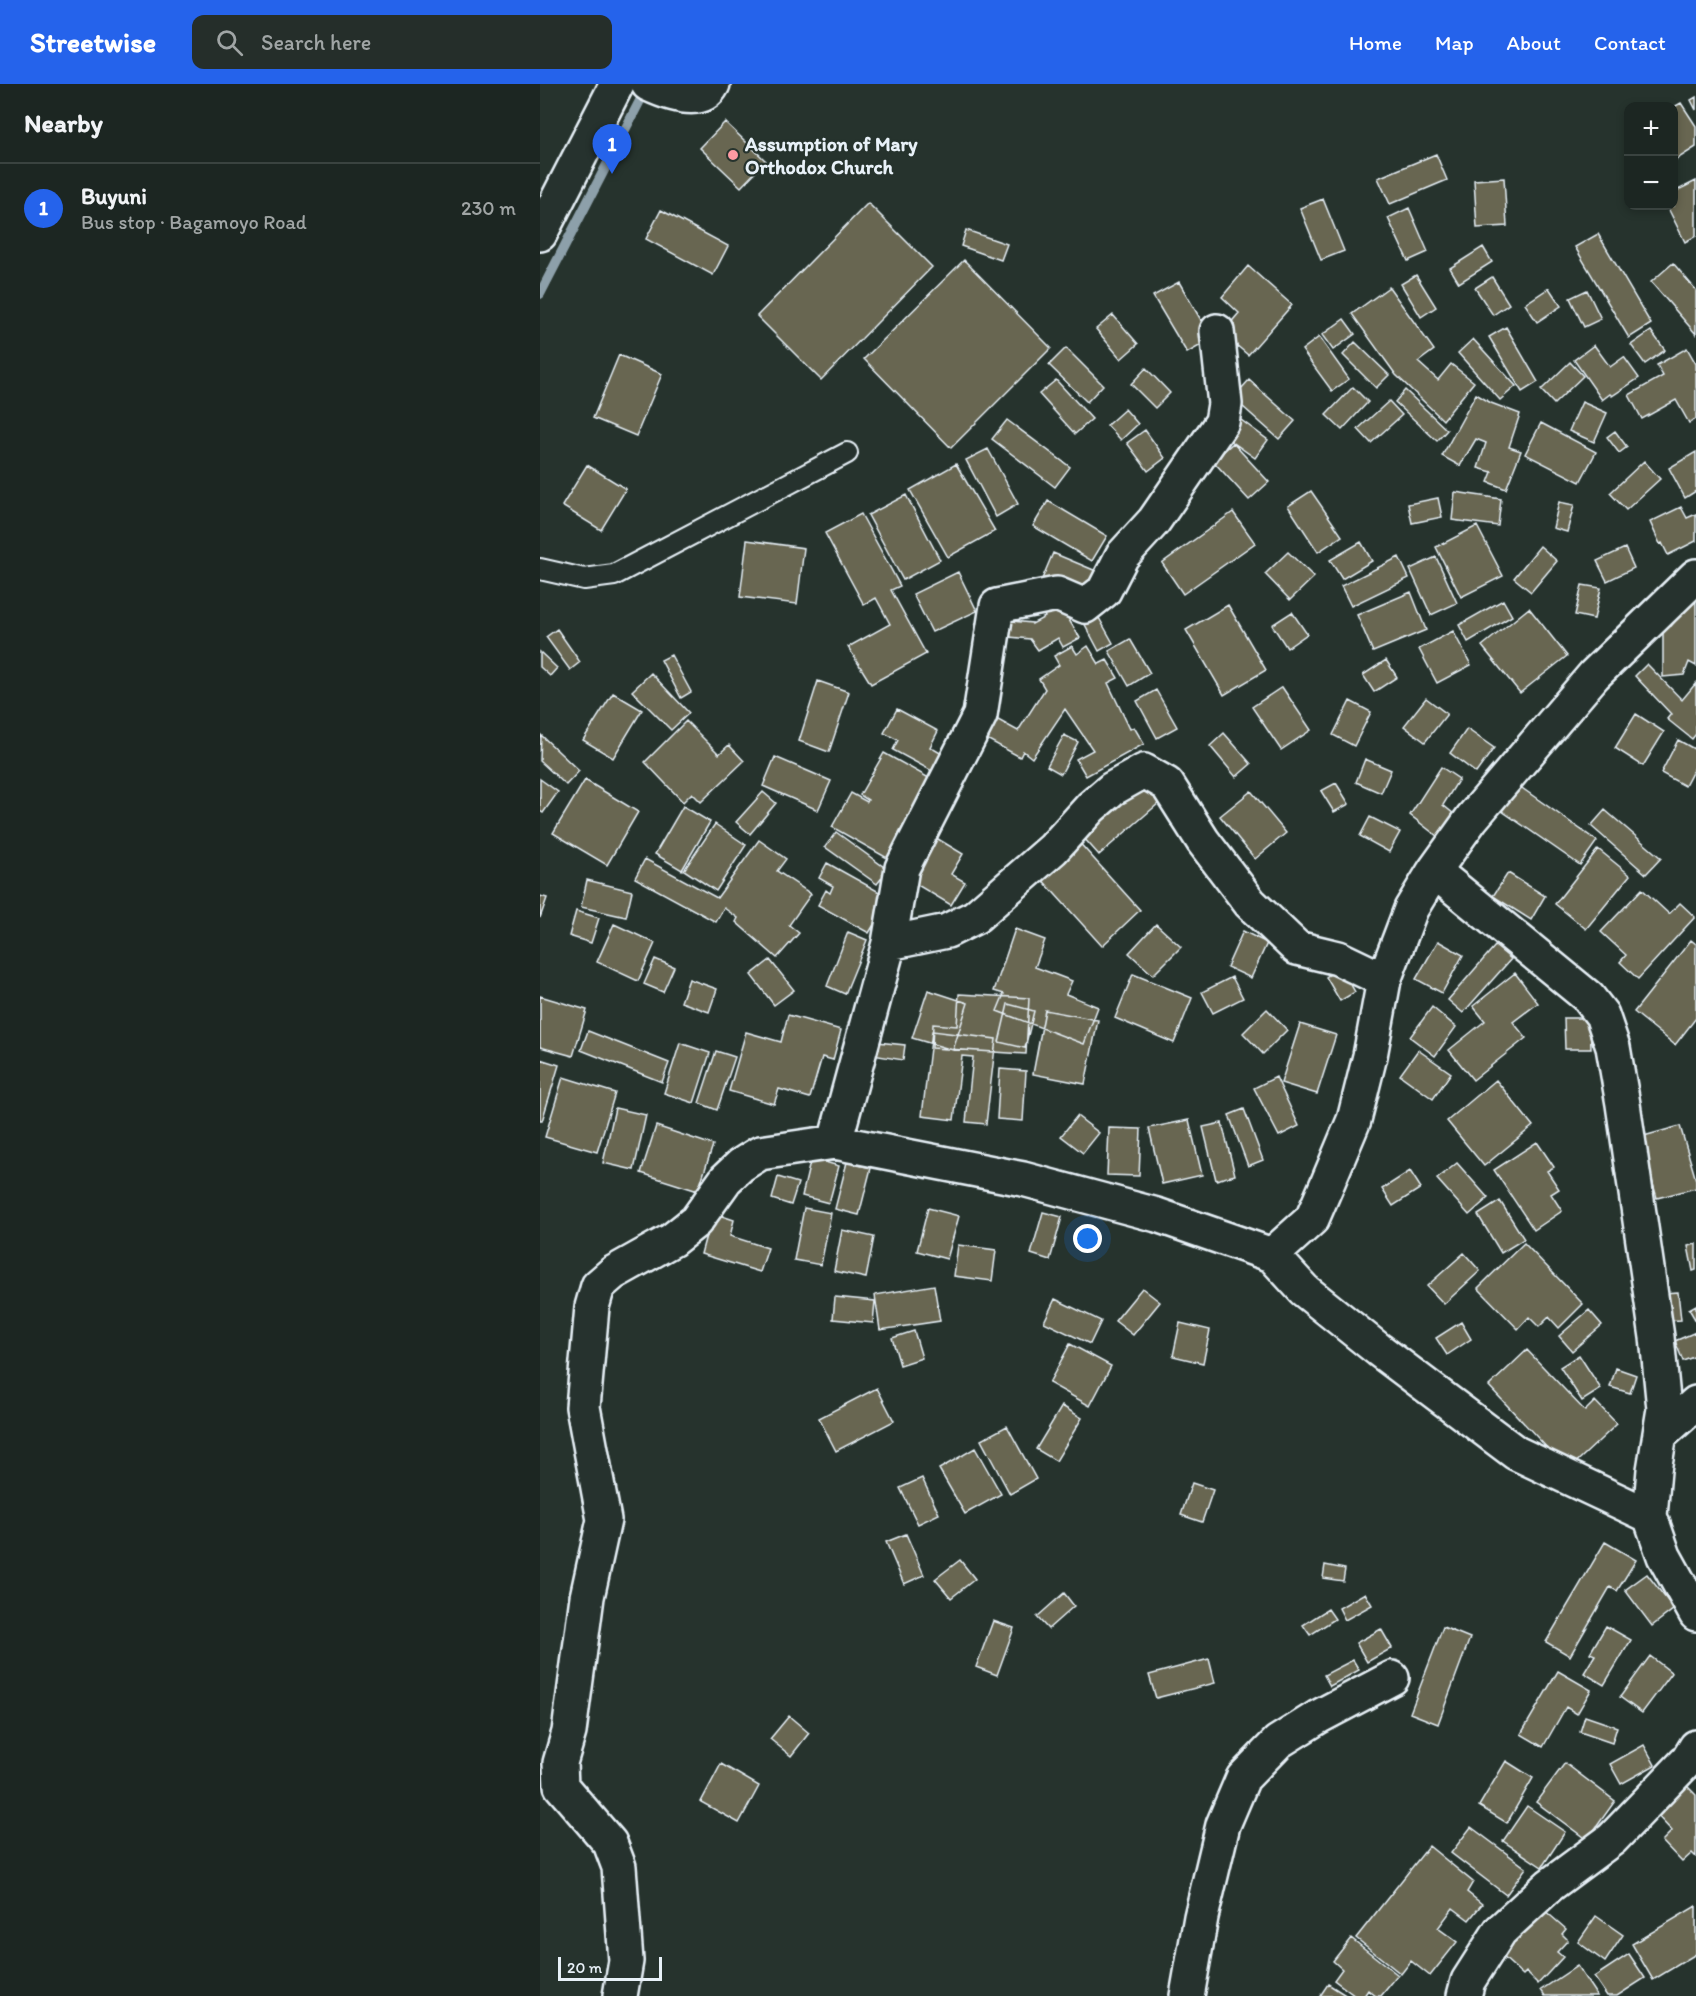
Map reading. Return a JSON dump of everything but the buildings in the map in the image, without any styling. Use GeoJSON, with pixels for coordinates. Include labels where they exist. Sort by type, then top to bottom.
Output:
{"type":"FeatureCollection","features":[{"type":"Feature","properties":{"kind":"main road"},"geometry":{"type":"LineString","coordinates":[[540,234],[617,84]]}},
{"type":"Feature","properties":{"kind":"main road"},"geometry":{"type":"LineString","coordinates":[[648,84],[666,93],[694,96],[703,94],[713,84]]}},
{"type":"Feature","properties":{"kind":"main road"},"geometry":{"type":"LineString","coordinates":[[835,1142],[889,943],[902,868],[980,715],[997,606],[1058,594],[1085,606],[1104,591],[1122,556],[1154,521],[1222,422],[1226,404],[1216,331]]}},
{"type":"Feature","properties":{"kind":"main road"},"geometry":{"type":"LineString","coordinates":[[1272,1256],[1312,1219],[1354,1120],[1370,1056],[1384,980],[1411,909],[1434,871],[1472,818],[1594,675],[1696,576]]}},
{"type":"Feature","properties":{"kind":"main road"},"geometry":{"type":"LineString","coordinates":[[889,943],[946,931],[975,918],[1053,849],[1091,807],[1112,789],[1144,771],[1167,784],[1203,841],[1250,903],[1297,948],[1338,958],[1384,980]]}},
{"type":"Feature","properties":{"kind":"main road"},"geometry":{"type":"LineString","coordinates":[[1434,871],[1588,997],[1602,1015],[1613,1047],[1623,1104],[1657,1337],[1664,1409],[1654,1470],[1650,1516],[1664,1556],[1696,1614]]}},
{"type":"Feature","properties":{"kind":"main road"},"geometry":{"type":"LineString","coordinates":[[620,1996],[626,1961],[619,1867],[610,1842],[561,1786],[560,1763],[569,1732],[587,1597],[603,1520],[583,1407],[592,1307],[598,1286],[613,1273],[672,1240],[696,1221],[726,1179],[741,1165],[760,1153],[835,1142],[1034,1182],[1157,1215],[1272,1256],[1304,1290],[1379,1350],[1516,1453],[1650,1516]]}},
{"type":"Feature","properties":{"kind":"main road"},"geometry":{"type":"LineString","coordinates":[[1660,1435],[1696,1403]]}},
{"type":"Feature","properties":{"kind":"main road"},"geometry":{"type":"LineString","coordinates":[[1187,1996],[1201,1917],[1223,1825],[1243,1778],[1278,1742],[1318,1717],[1392,1678]]}},
{"type":"Feature","properties":{"kind":"main road"},"geometry":{"type":"LineString","coordinates":[[1464,1996],[1468,1981],[1500,1931],[1550,1885],[1612,1839],[1688,1760],[1696,1747]]}},
{"type":"Feature","properties":{"kind":"lane"},"geometry":{"type":"LineString","coordinates":[[540,569],[584,579],[614,575],[847,453]]}},
{"type":"Feature","properties":{"kind":"waterway"},"geometry":{"type":"LineString","coordinates":[[540,294],[645,91]]}},
{"type":"Feature","properties":{"kind":"place","name":"Assumption of Mary Orthodox Church"},"geometry":{"type":"Point","coordinates":[733,155]}},
{"type":"Feature","properties":{"kind":"place","name":"Buyuni"},"geometry":{"type":"Point","coordinates":[612,174]}}]}
